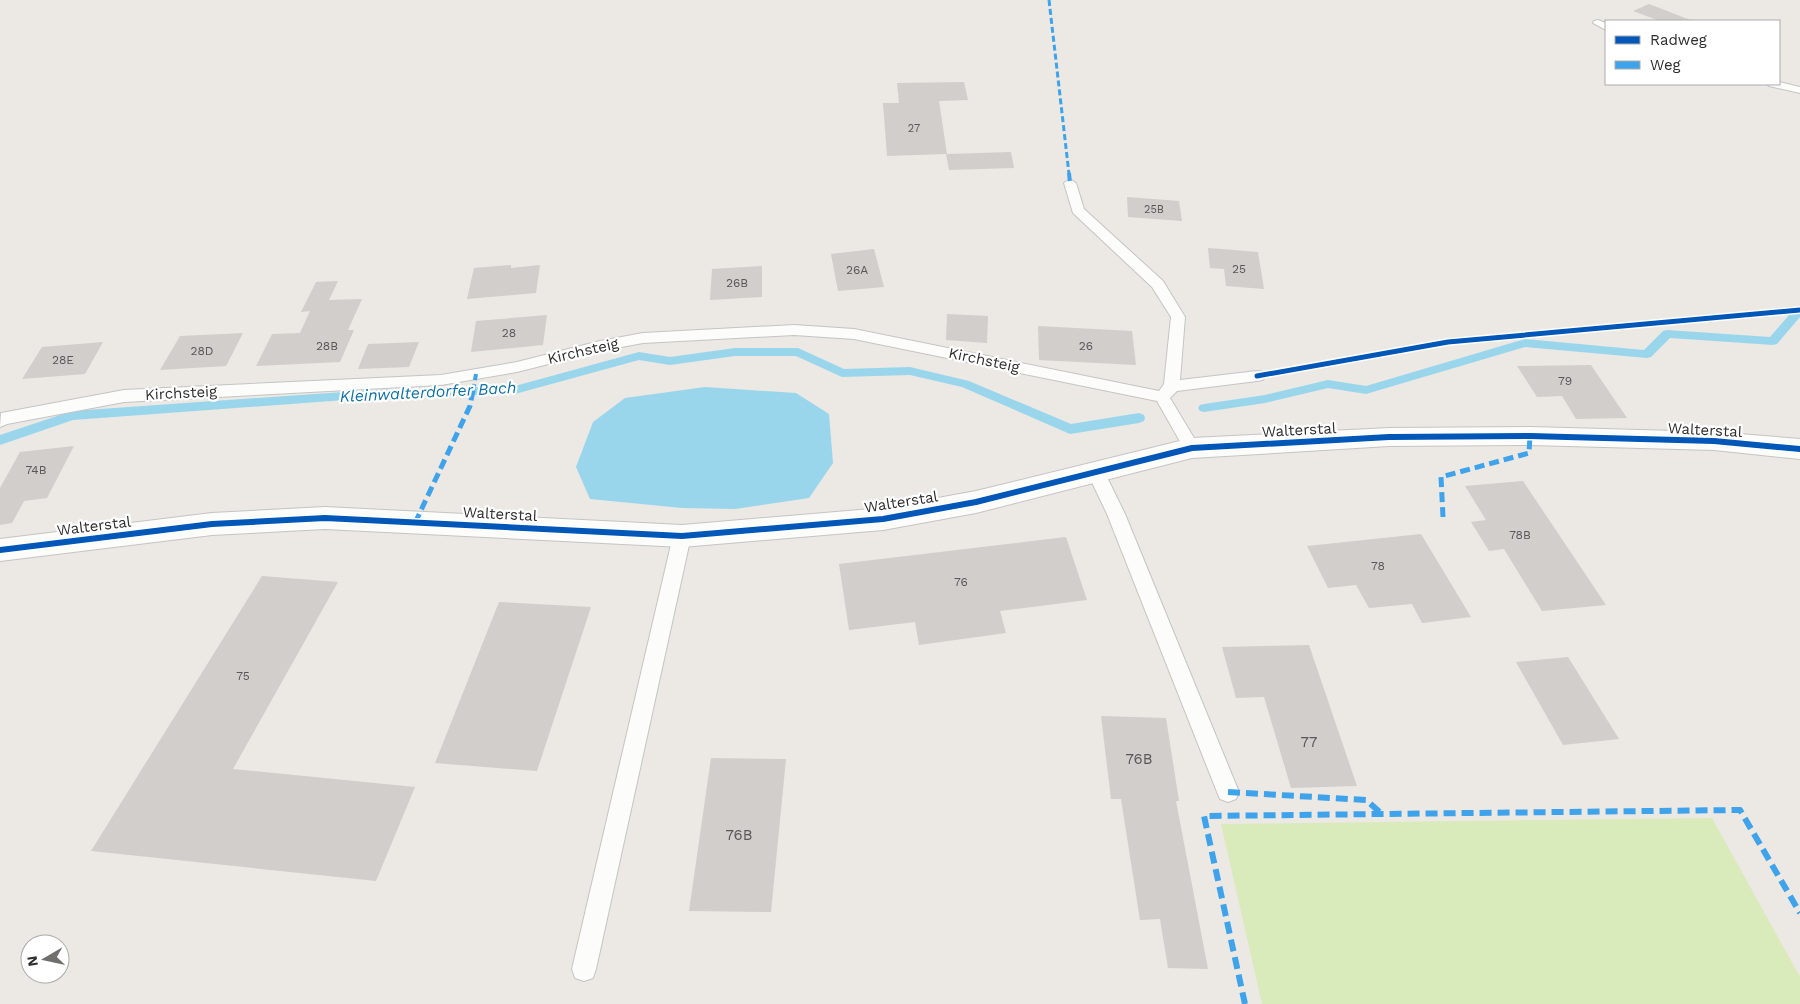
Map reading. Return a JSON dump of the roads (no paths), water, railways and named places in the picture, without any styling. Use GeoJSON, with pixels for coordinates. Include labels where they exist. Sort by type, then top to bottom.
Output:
{"type":"FeatureCollection","features":[{"type":"Feature","properties":{"kind":"street","name":"Walterstal"},"geometry":{"type":"LineString","coordinates":[[0,550],[212,524],[325,518],[682,536],[883,519],[976,502],[1192,448],[1389,437],[1530,436],[1714,441],[1800,449]]}},
{"type":"Feature","properties":{"kind":"lane"},"geometry":{"type":"LineString","coordinates":[[1778,85],[1800,90]]}},
{"type":"Feature","properties":{"kind":"lane"},"geometry":{"type":"LineString","coordinates":[[1070,183],[1078,210],[1158,284],[1178,317],[1167,391],[1192,448]]}},
{"type":"Feature","properties":{"kind":"lane","name":"Kirchsteig"},"geometry":{"type":"LineString","coordinates":[[1,420],[124,396],[441,380],[517,367],[600,346],[643,338],[794,330],[854,334],[1167,391],[1257,376]]}},
{"type":"Feature","properties":{"kind":"lane"},"geometry":{"type":"LineString","coordinates":[[1096,472],[1116,514],[1228,792]]}},
{"type":"Feature","properties":{"kind":"lane"},"geometry":{"type":"LineString","coordinates":[[584,968],[682,536]]}},
{"type":"Feature","properties":{"kind":"water"},"geometry":{"type":"Polygon","coordinates":[[[705,387],[796,393],[829,414],[833,463],[809,498],[735,509],[682,508],[590,499],[576,467],[593,422],[625,398],[705,387]]]}},
{"type":"Feature","properties":{"kind":"waterway","name":"Kleinwalterdorfer Bach"},"geometry":{"type":"LineString","coordinates":[[1204,408],[1265,399],[1328,384],[1366,390],[1525,343],[1647,354],[1667,334],[1773,341],[1800,310]]}},
{"type":"Feature","properties":{"kind":"waterway","name":"Kleinwalterdorfer Bach"},"geometry":{"type":"LineString","coordinates":[[0,440],[72,416],[372,394],[515,390],[639,356],[670,361],[735,352],[798,352],[842,373],[910,371],[965,384],[1070,429],[1139,418]]}}]}
